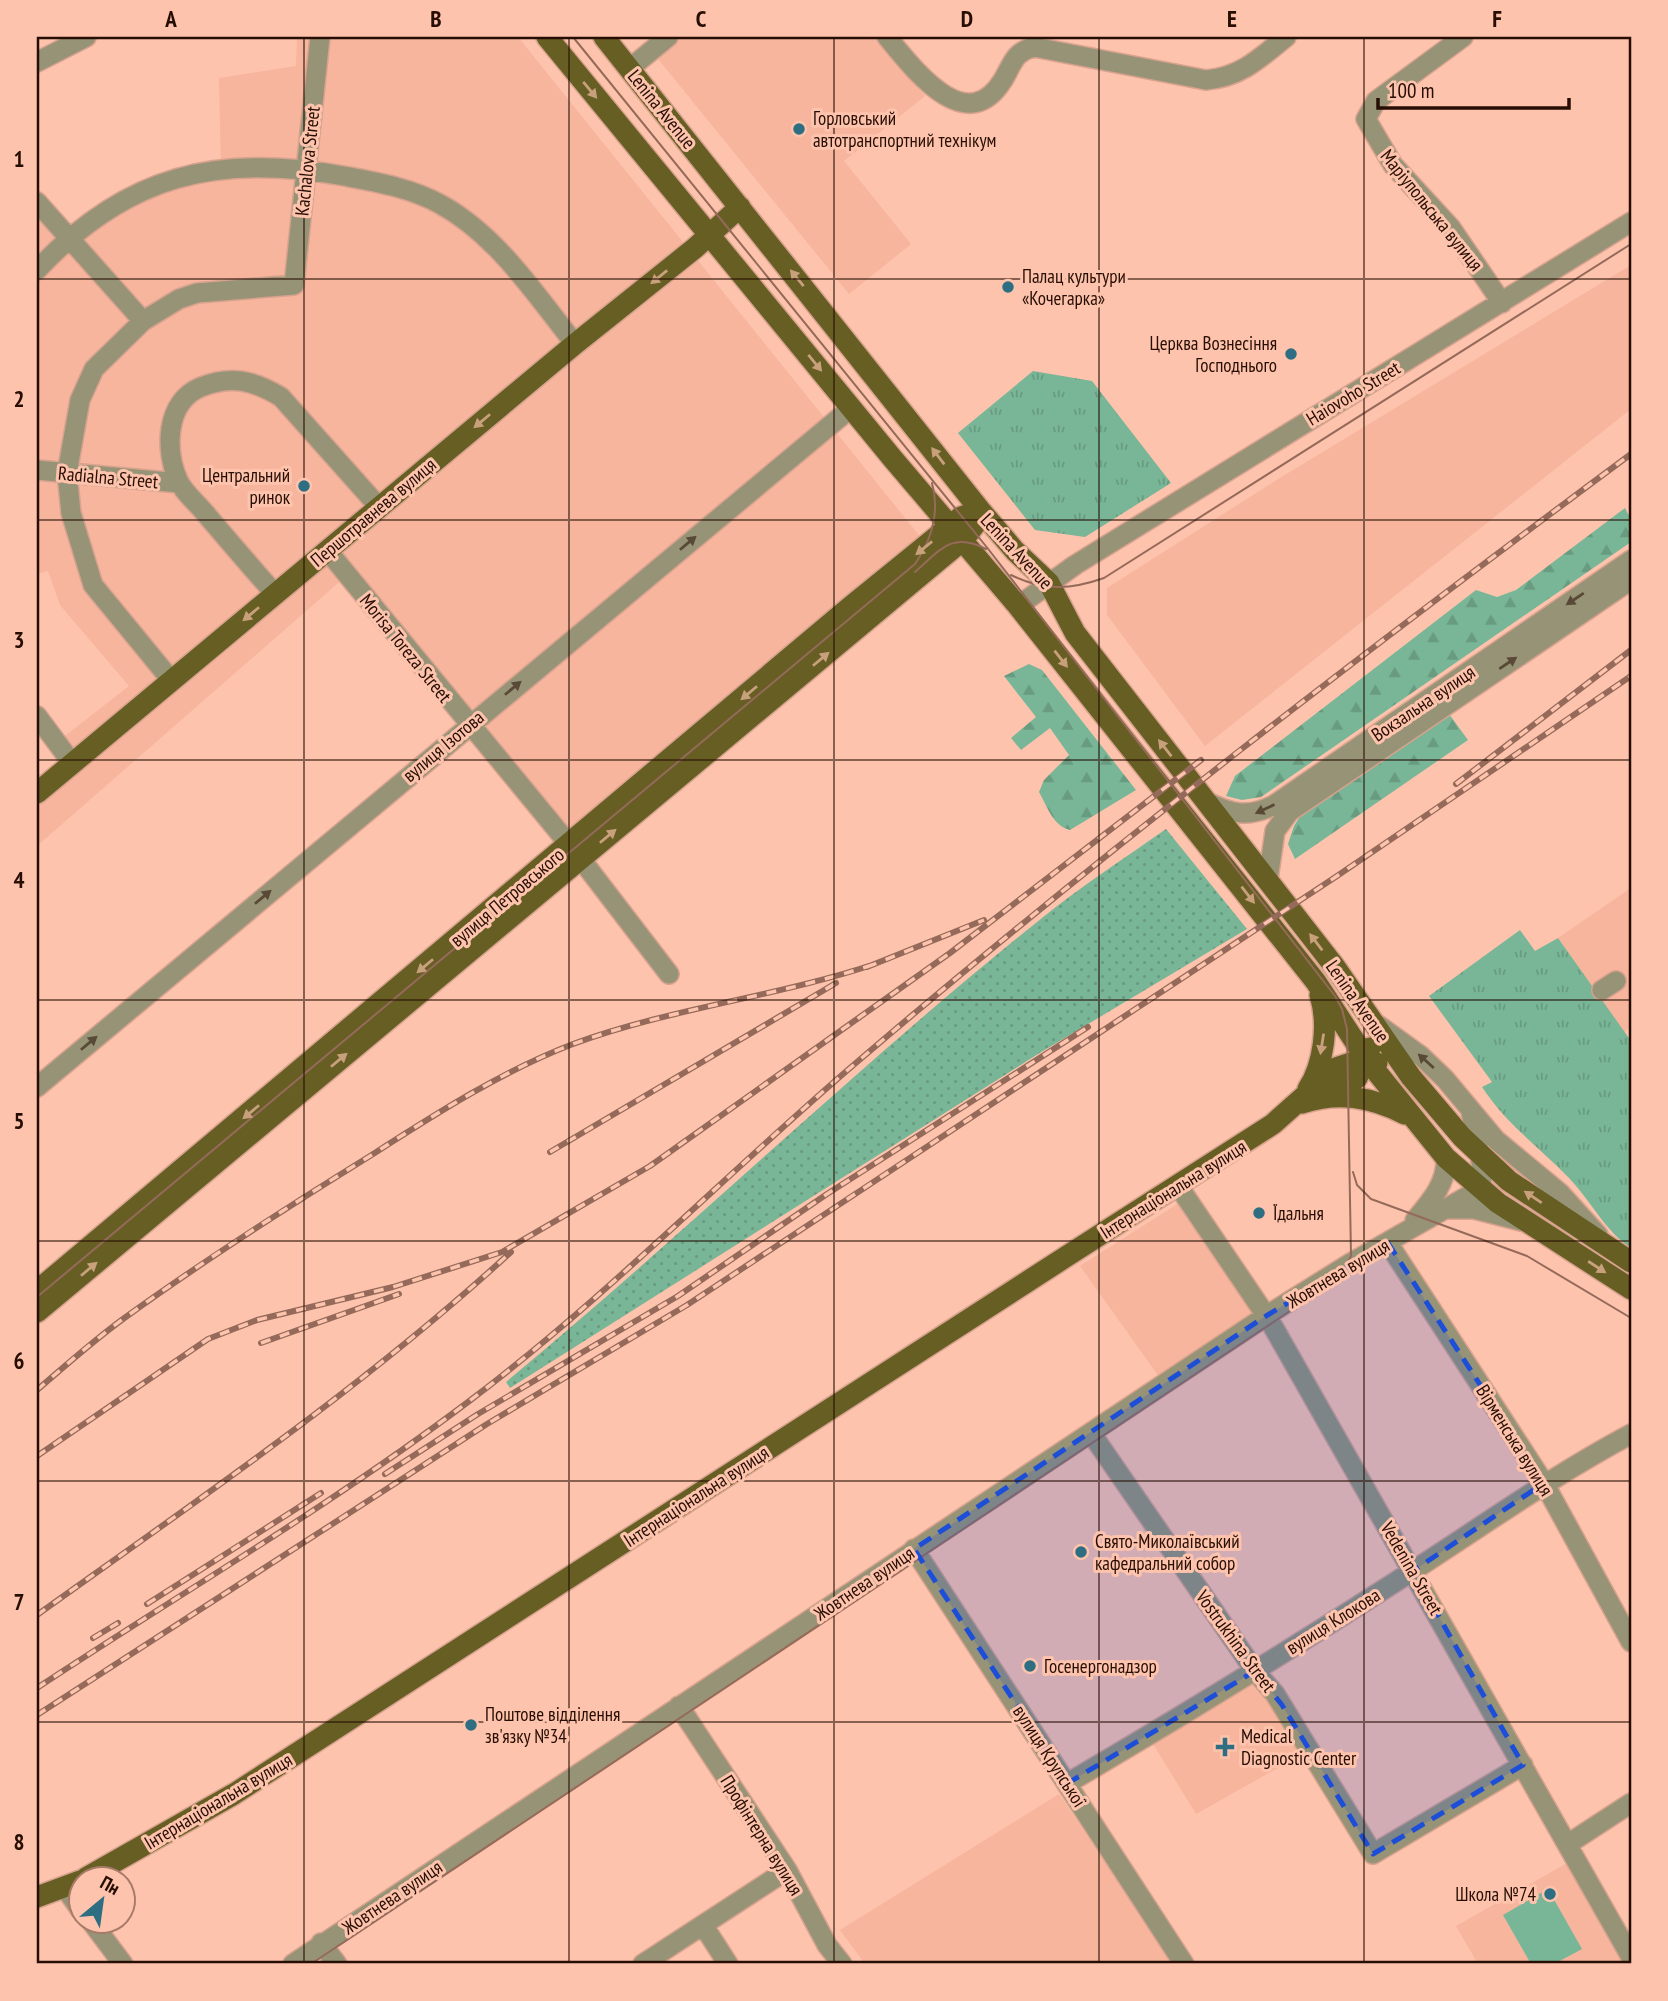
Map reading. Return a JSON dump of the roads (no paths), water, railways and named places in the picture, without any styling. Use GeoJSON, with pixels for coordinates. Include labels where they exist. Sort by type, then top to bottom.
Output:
{"type":"FeatureCollection","features":[{"type":"Feature","properties":{"kind":"main road","name":"Lenina Avenue"},"geometry":{"type":"LineString","coordinates":[[547,37],[851,408],[1018,606],[1316,982],[1367,1060],[1446,1158],[1480,1189],[1631,1289]]}},
{"type":"Feature","properties":{"kind":"main road","name":"Lenina Avenue"},"geometry":{"type":"LineString","coordinates":[[604,37],[979,510],[1054,591],[1060,608],[1075,633],[1335,967],[1368,1019],[1411,1077],[1478,1153],[1509,1181],[1631,1262]]}},
{"type":"Feature","properties":{"kind":"main road","name":"Першотравнева вулиця"},"geometry":{"type":"LineString","coordinates":[[37,793],[575,344],[711,234],[740,207]]}},
{"type":"Feature","properties":{"kind":"main road","name":"вулиця Петровського"},"geometry":{"type":"LineString","coordinates":[[37,1312],[575,852],[850,607],[957,533],[968,512],[979,510]]}},
{"type":"Feature","properties":{"kind":"main road","name":"вулиця Петровського"},"geometry":{"type":"LineString","coordinates":[[37,1291],[575,852]]}},
{"type":"Feature","properties":{"kind":"main road","name":"Lenina Avenue"},"geometry":{"type":"LineString","coordinates":[[1300,1103],[1314,1081],[1323,1036],[1323,1004],[1316,982]]}},
{"type":"Feature","properties":{"kind":"main road"},"geometry":{"type":"LineString","coordinates":[[1333,1094],[1357,1078],[1367,1060],[1371,1043],[1368,1019]]}},
{"type":"Feature","properties":{"kind":"main road"},"geometry":{"type":"LineString","coordinates":[[1367,1060],[1411,1077]]}},
{"type":"Feature","properties":{"kind":"main road","name":"Інтернаціональна вулиця"},"geometry":{"type":"LineString","coordinates":[[111,1864],[234,1794],[1067,1255],[1179,1187],[1300,1103],[1336,1068],[1348,1062],[1367,1060]]}},
{"type":"Feature","properties":{"kind":"main road","name":"Інтернаціональна вулиця"},"geometry":{"type":"LineString","coordinates":[[1300,1103],[1333,1094],[1383,1103],[1411,1117]]}},
{"type":"Feature","properties":{"kind":"main road"},"geometry":{"type":"LineString","coordinates":[[37,1897],[66,1887]]}},
{"type":"Feature","properties":{"kind":"main road"},"geometry":{"type":"LineString","coordinates":[[37,1914],[66,1890]]}},
{"type":"Feature","properties":{"kind":"street"},"geometry":{"type":"LineString","coordinates":[[37,62],[86,37]]}},
{"type":"Feature","properties":{"kind":"street","name":"Kachalova Street"},"geometry":{"type":"LineString","coordinates":[[143,321],[165,306],[197,293],[294,285],[320,37]]}},
{"type":"Feature","properties":{"kind":"street"},"geometry":{"type":"LineString","coordinates":[[629,69],[668,37]]}},
{"type":"Feature","properties":{"kind":"street"},"geometry":{"type":"LineString","coordinates":[[887,37],[932,85],[952,100],[964,104],[986,97],[1001,83],[1012,46],[1034,47],[1206,80],[1223,78],[1251,66],[1286,37]]}},
{"type":"Feature","properties":{"kind":"street","name":"Маріупольська вулиця"},"geometry":{"type":"LineString","coordinates":[[1463,37],[1376,101],[1366,119],[1392,166],[1451,228],[1502,303]]}},
{"type":"Feature","properties":{"kind":"street"},"geometry":{"type":"LineString","coordinates":[[37,270],[67,238],[114,205],[155,185],[197,173],[231,169],[306,170],[416,193],[441,204],[472,226],[502,254],[575,344]]}},
{"type":"Feature","properties":{"kind":"street"},"geometry":{"type":"LineString","coordinates":[[37,202],[143,321],[94,369],[80,400],[67,473],[71,513],[93,585],[172,680]]}},
{"type":"Feature","properties":{"kind":"street","name":"Haiovoho Street"},"geometry":{"type":"LineString","coordinates":[[1015,551],[1048,571],[1075,565],[1631,222]]}},
{"type":"Feature","properties":{"kind":"street"},"geometry":{"type":"LineString","coordinates":[[275,594],[179,483],[169,439],[173,418],[182,401],[194,390],[218,381],[239,379],[260,384],[281,397],[379,507]]}},
{"type":"Feature","properties":{"kind":"street","name":"вулиця Ізотова"},"geometry":{"type":"LineString","coordinates":[[37,1087],[468,724],[851,408]]}},
{"type":"Feature","properties":{"kind":"street","name":"Radialna Street"},"geometry":{"type":"LineString","coordinates":[[37,471],[179,483]]}},
{"type":"Feature","properties":{"kind":"street","name":"Morisa Toreza Street"},"geometry":{"type":"LineString","coordinates":[[327,550],[575,852],[669,974]]}},
{"type":"Feature","properties":{"kind":"street","name":"Вокзальна вулиця"},"geometry":{"type":"LineString","coordinates":[[1207,802],[1228,812],[1250,815],[1274,805],[1631,560]]}},
{"type":"Feature","properties":{"kind":"street"},"geometry":{"type":"LineString","coordinates":[[1018,606],[1054,591],[1075,565]]}},
{"type":"Feature","properties":{"kind":"street","name":"Вокзальна вулиця"},"geometry":{"type":"LineString","coordinates":[[1268,879],[1275,831],[1289,812],[1631,580]]}},
{"type":"Feature","properties":{"kind":"street"},"geometry":{"type":"LineString","coordinates":[[37,716],[72,763]]}},
{"type":"Feature","properties":{"kind":"street"},"geometry":{"type":"LineString","coordinates":[[1368,1019],[1421,1056],[1445,1079],[1496,1140],[1560,1194],[1611,1248]]}},
{"type":"Feature","properties":{"kind":"street"},"geometry":{"type":"LineString","coordinates":[[1471,1112],[1483,1172],[1480,1189]]}},
{"type":"Feature","properties":{"kind":"street"},"geometry":{"type":"LineString","coordinates":[[1395,1239],[1439,1189],[1446,1171],[1446,1158]]}},
{"type":"Feature","properties":{"kind":"street","name":"Vedenina Street"},"geometry":{"type":"LineString","coordinates":[[1179,1187],[1266,1316],[1631,1957]]}},
{"type":"Feature","properties":{"kind":"street","name":"Жовтнева вулиця"},"geometry":{"type":"LineString","coordinates":[[293,1964],[1266,1316],[1349,1264],[1480,1189]]}},
{"type":"Feature","properties":{"kind":"street"},"geometry":{"type":"LineString","coordinates":[[1440,1210],[1474,1209],[1529,1223]]}},
{"type":"Feature","properties":{"kind":"street","name":"Вірменська вулиця"},"geometry":{"type":"LineString","coordinates":[[1395,1239],[1544,1483],[1631,1642]]}},
{"type":"Feature","properties":{"kind":"street","name":"Vostrukhina Street"},"geometry":{"type":"LineString","coordinates":[[1091,1433],[1255,1671],[1282,1705],[1373,1854],[1523,1765]]}},
{"type":"Feature","properties":{"kind":"street","name":"вулиця Клокова"},"geometry":{"type":"LineString","coordinates":[[1068,1783],[1255,1671],[1544,1483],[1631,1434]]}},
{"type":"Feature","properties":{"kind":"street","name":"вулиця Крупської"},"geometry":{"type":"LineString","coordinates":[[914,1549],[1184,1964]]}},
{"type":"Feature","properties":{"kind":"street","name":"Профінтерна вулиця"},"geometry":{"type":"LineString","coordinates":[[679,1706],[787,1870],[827,1945],[842,1964]]}},
{"type":"Feature","properties":{"kind":"street"},"geometry":{"type":"LineString","coordinates":[[1568,1843],[1631,1803]]}},
{"type":"Feature","properties":{"kind":"street"},"geometry":{"type":"LineString","coordinates":[[643,1964],[787,1870]]}},
{"type":"Feature","properties":{"kind":"street"},"geometry":{"type":"LineString","coordinates":[[703,1925],[728,1964]]}},
{"type":"Feature","properties":{"kind":"street"},"geometry":{"type":"LineString","coordinates":[[100,1934],[123,1964]]}},
{"type":"Feature","properties":{"kind":"street"},"geometry":{"type":"LineString","coordinates":[[321,1943],[337,1964]]}},
{"type":"Feature","properties":{"kind":"tram line"},"geometry":{"type":"LineString","coordinates":[[311,1964],[1338,1279],[1351,1256],[1347,1029],[1342,1009],[1335,996],[989,550],[573,37]]}},
{"type":"Feature","properties":{"kind":"tram line"},"geometry":{"type":"LineString","coordinates":[[1011,575],[1035,584],[1057,587],[1080,585],[1104,578],[1631,244]]}},
{"type":"Feature","properties":{"kind":"tram line"},"geometry":{"type":"LineString","coordinates":[[37,1297],[915,564],[933,525],[935,504],[932,483]]}},
{"type":"Feature","properties":{"kind":"tram line"},"geometry":{"type":"LineString","coordinates":[[915,572],[939,550],[955,543],[964,542],[986,549]]}},
{"type":"Feature","properties":{"kind":"tram line"},"geometry":{"type":"LineString","coordinates":[[1353,1172],[1357,1185],[1371,1199],[1527,1256],[1631,1318]]}},
{"type":"Feature","properties":{"kind":"railway"},"geometry":{"type":"LineString","coordinates":[[37,1688],[309,1513],[468,1402],[569,1321],[808,1104],[1046,905],[1336,676],[1631,454]]}},
{"type":"Feature","properties":{"kind":"railway"},"geometry":{"type":"LineString","coordinates":[[1456,784],[1631,650]]}},
{"type":"Feature","properties":{"kind":"railway"},"geometry":{"type":"LineString","coordinates":[[37,1715],[487,1424],[687,1305],[1337,876],[1631,676]]}},
{"type":"Feature","properties":{"kind":"railway"},"geometry":{"type":"LineString","coordinates":[[37,1456],[208,1339],[257,1320],[393,1287],[502,1252],[650,1166],[950,953],[1201,760]]}},
{"type":"Feature","properties":{"kind":"railway"},"geometry":{"type":"LineString","coordinates":[[867,967],[984,920]]}},
{"type":"Feature","properties":{"kind":"railway"},"geometry":{"type":"LineString","coordinates":[[37,1390],[112,1327],[153,1297],[307,1195],[494,1080],[573,1044],[610,1032],[875,964]]}},
{"type":"Feature","properties":{"kind":"railway"},"geometry":{"type":"LineString","coordinates":[[550,1152],[836,983]]}},
{"type":"Feature","properties":{"kind":"railway"},"geometry":{"type":"LineString","coordinates":[[385,1474],[478,1414],[678,1296],[827,1194],[1088,1027]]}},
{"type":"Feature","properties":{"kind":"railway"},"geometry":{"type":"LineString","coordinates":[[37,1615],[339,1396],[455,1302],[511,1252]]}},
{"type":"Feature","properties":{"kind":"railway"},"geometry":{"type":"LineString","coordinates":[[261,1343],[399,1294]]}},
{"type":"Feature","properties":{"kind":"railway"},"geometry":{"type":"LineString","coordinates":[[147,1604],[321,1493]]}},
{"type":"Feature","properties":{"kind":"railway"},"geometry":{"type":"LineString","coordinates":[[93,1638],[118,1623]]}},
{"type":"Feature","properties":{"kind":"place","name":"Горловський автотранспортний технікум"},"geometry":{"type":"Point","coordinates":[799,129]}},
{"type":"Feature","properties":{"kind":"place","name":"Палац культури «Кочегарка»"},"geometry":{"type":"Point","coordinates":[1008,287]}},
{"type":"Feature","properties":{"kind":"place","name":"Церква Вознесіння Господнього"},"geometry":{"type":"Point","coordinates":[1291,354]}},
{"type":"Feature","properties":{"kind":"place","name":"Центральний ринок"},"geometry":{"type":"Point","coordinates":[304,486]}},
{"type":"Feature","properties":{"kind":"place","name":"Їдальня"},"geometry":{"type":"Point","coordinates":[1259,1213]}},
{"type":"Feature","properties":{"kind":"place","name":"Свято-Миколаївський кафедральний собор"},"geometry":{"type":"Point","coordinates":[1081,1552]}},
{"type":"Feature","properties":{"kind":"place","name":"Госенергонадзор"},"geometry":{"type":"Point","coordinates":[1030,1666]}},
{"type":"Feature","properties":{"kind":"place","name":"Поштове відділення зв'язку №34"},"geometry":{"type":"Point","coordinates":[471,1725]}},
{"type":"Feature","properties":{"kind":"place","name":"Medical Diagnostic Center"},"geometry":{"type":"Point","coordinates":[1225,1747]}},
{"type":"Feature","properties":{"kind":"place","name":"Школа №74"},"geometry":{"type":"Point","coordinates":[1550,1894]}}]}
